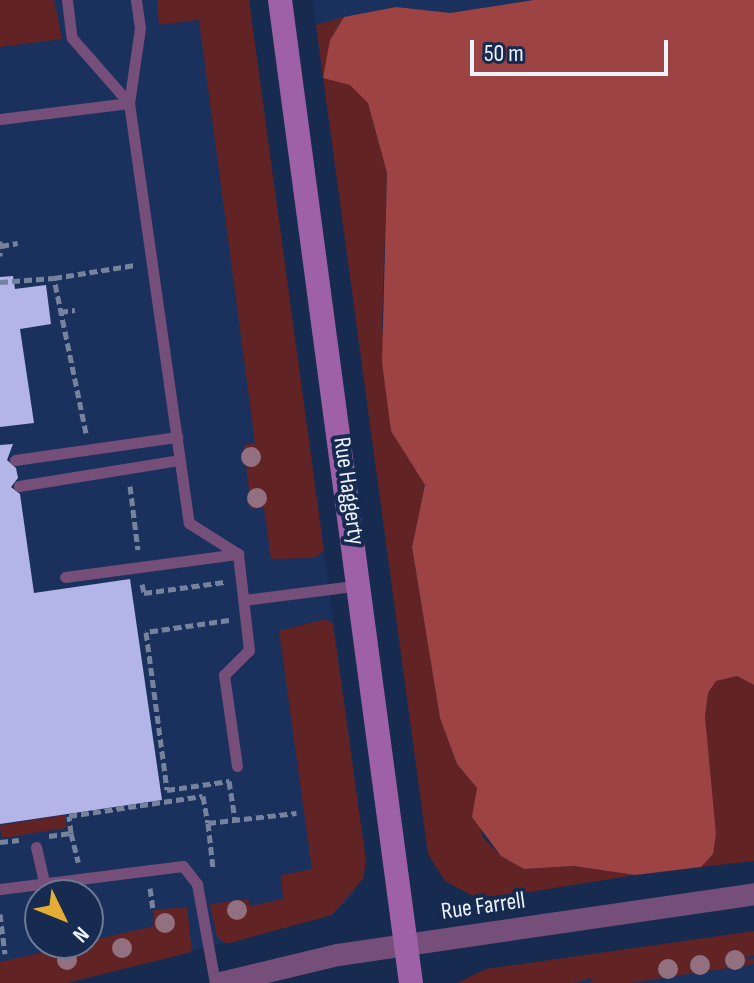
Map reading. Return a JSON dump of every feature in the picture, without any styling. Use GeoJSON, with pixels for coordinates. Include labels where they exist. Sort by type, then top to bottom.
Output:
{"type":"FeatureCollection","features":[{"type":"Feature","properties":{"kind":"street","name":"Rue Haggerty"},"geometry":{"type":"LineString","coordinates":[[286,1],[411,983]]}},
{"type":"Feature","properties":{"kind":"street","name":"Rue Farrell"},"geometry":{"type":"LineString","coordinates":[[221,983],[405,943],[754,894]]}},
{"type":"Feature","properties":{"kind":"lane"},"geometry":{"type":"LineString","coordinates":[[67,0],[72,38],[129,103]]}},
{"type":"Feature","properties":{"kind":"lane"},"geometry":{"type":"LineString","coordinates":[[136,0],[140,28],[129,103],[189,523],[238,554]]}},
{"type":"Feature","properties":{"kind":"lane"},"geometry":{"type":"LineString","coordinates":[[0,119],[129,103]]}},
{"type":"Feature","properties":{"kind":"lane"},"geometry":{"type":"LineString","coordinates":[[15,460],[177,437]]}},
{"type":"Feature","properties":{"kind":"lane"},"geometry":{"type":"LineString","coordinates":[[19,486],[180,460]]}},
{"type":"Feature","properties":{"kind":"lane"},"geometry":{"type":"LineString","coordinates":[[65,577],[238,554]]}},
{"type":"Feature","properties":{"kind":"lane"},"geometry":{"type":"LineString","coordinates":[[237,766],[224,675],[249,650],[238,554]]}},
{"type":"Feature","properties":{"kind":"lane"},"geometry":{"type":"LineString","coordinates":[[244,600],[361,585]]}},
{"type":"Feature","properties":{"kind":"lane"},"geometry":{"type":"LineString","coordinates":[[36,841],[43,879]]}},
{"type":"Feature","properties":{"kind":"lane"},"geometry":{"type":"LineString","coordinates":[[77,879],[183,866],[197,884],[215,983]]}},
{"type":"Feature","properties":{"kind":"lane"},"geometry":{"type":"LineString","coordinates":[[0,889],[24,886]]}},
{"type":"Feature","properties":{"kind":"path"},"geometry":{"type":"LineString","coordinates":[[0,256],[0,244],[18,243]]}},
{"type":"Feature","properties":{"kind":"path"},"geometry":{"type":"LineString","coordinates":[[0,282],[54,278],[152,262]]}},
{"type":"Feature","properties":{"kind":"path"},"geometry":{"type":"LineString","coordinates":[[54,278],[60,312],[70,335],[85,433],[100,431]]}},
{"type":"Feature","properties":{"kind":"path"},"geometry":{"type":"LineString","coordinates":[[60,312],[75,310]]}},
{"type":"Feature","properties":{"kind":"path"},"geometry":{"type":"LineString","coordinates":[[78,392],[88,390]]}},
{"type":"Feature","properties":{"kind":"path"},"geometry":{"type":"LineString","coordinates":[[151,465],[154,483],[129,486],[144,593],[209,584]]}},
{"type":"Feature","properties":{"kind":"path"},"geometry":{"type":"LineString","coordinates":[[213,623],[146,632],[164,791],[229,781],[235,820]]}},
{"type":"Feature","properties":{"kind":"path"},"geometry":{"type":"LineString","coordinates":[[0,842],[36,841],[71,833],[69,816],[203,796],[213,868]]}},
{"type":"Feature","properties":{"kind":"path"},"geometry":{"type":"LineString","coordinates":[[208,823],[296,813]]}},
{"type":"Feature","properties":{"kind":"path"},"geometry":{"type":"LineString","coordinates":[[149,883],[153,910]]}},
{"type":"Feature","properties":{"kind":"path"},"geometry":{"type":"LineString","coordinates":[[0,914],[5,954]]}},
{"type":"Feature","properties":{"kind":"shaded area"},"geometry":{"type":"Polygon","coordinates":[[[0,0],[249,0],[366,861],[354,894],[332,915],[67,983],[0,983],[0,0]]]}},
{"type":"Feature","properties":{"kind":"shaded area"},"geometry":{"type":"Polygon","coordinates":[[[0,0],[54,0],[62,39],[0,47],[0,0]]]}},
{"type":"Feature","properties":{"kind":"shaded area"},"geometry":{"type":"Polygon","coordinates":[[[157,0],[249,0],[324,551],[314,558],[271,559],[264,507],[251,509],[244,445],[255,443],[199,20],[159,25],[157,0]]]}},
{"type":"Feature","properties":{"kind":"shaded area"},"geometry":{"type":"Polygon","coordinates":[[[313,0],[534,0],[450,13],[396,7],[316,25],[313,0]]]}},
{"type":"Feature","properties":{"kind":"shaded area"},"geometry":{"type":"Polygon","coordinates":[[[534,0],[754,0],[754,685],[737,676],[716,681],[708,693],[705,717],[716,834],[713,854],[701,867],[635,875],[574,866],[524,869],[501,856],[472,817],[477,788],[457,764],[440,718],[412,547],[425,485],[391,431],[382,362],[387,173],[368,103],[350,85],[323,78],[330,40],[344,17],[396,7],[450,13],[534,0]]]}},
{"type":"Feature","properties":{"kind":"shaded area"},"geometry":{"type":"Polygon","coordinates":[[[344,17],[330,40],[350,85],[368,103],[387,173],[382,325],[391,431],[425,485],[412,547],[440,718],[457,764],[477,788],[482,836],[501,856],[524,869],[574,866],[635,875],[505,896],[473,896],[445,881],[428,854],[316,25],[344,17]]]}},
{"type":"Feature","properties":{"kind":"shaded area"},"geometry":{"type":"Polygon","coordinates":[[[325,619],[333,624],[366,861],[363,879],[332,915],[226,944],[217,937],[210,904],[248,899],[250,906],[283,899],[281,875],[312,869],[279,631],[325,619]]]}},
{"type":"Feature","properties":{"kind":"shaded area"},"geometry":{"type":"Polygon","coordinates":[[[737,676],[754,685],[754,861],[701,867],[713,854],[705,717],[708,693],[716,681],[737,676]]]}},
{"type":"Feature","properties":{"kind":"shaded area"},"geometry":{"type":"Polygon","coordinates":[[[65,815],[67,828],[2,838],[0,825],[65,815]]]}},
{"type":"Feature","properties":{"kind":"shaded area"},"geometry":{"type":"Polygon","coordinates":[[[187,907],[192,952],[67,983],[0,983],[0,962],[24,956],[24,959],[104,959],[104,938],[154,926],[153,910],[187,907]]]}},
{"type":"Feature","properties":{"kind":"shaded area"},"geometry":{"type":"Polygon","coordinates":[[[754,931],[754,983],[457,983],[486,969],[754,931]]]}},
{"type":"Feature","properties":{"kind":"shaded area"},"geometry":{"type":"Polygon","coordinates":[[[754,931],[754,955],[740,958],[754,959],[754,964],[630,983],[589,983],[594,978],[572,983],[457,983],[486,969],[754,931]]]}},
{"type":"Feature","properties":{"kind":"building"},"geometry":{"type":"Polygon","coordinates":[[[13,276],[15,289],[46,285],[51,324],[20,329],[34,423],[0,427],[0,277],[13,276]]]}},
{"type":"Feature","properties":{"kind":"building"},"geometry":{"type":"Polygon","coordinates":[[[13,444],[7,460],[16,468],[18,478],[11,487],[20,494],[34,593],[130,579],[162,800],[0,824],[0,445],[13,444]]]}}]}
